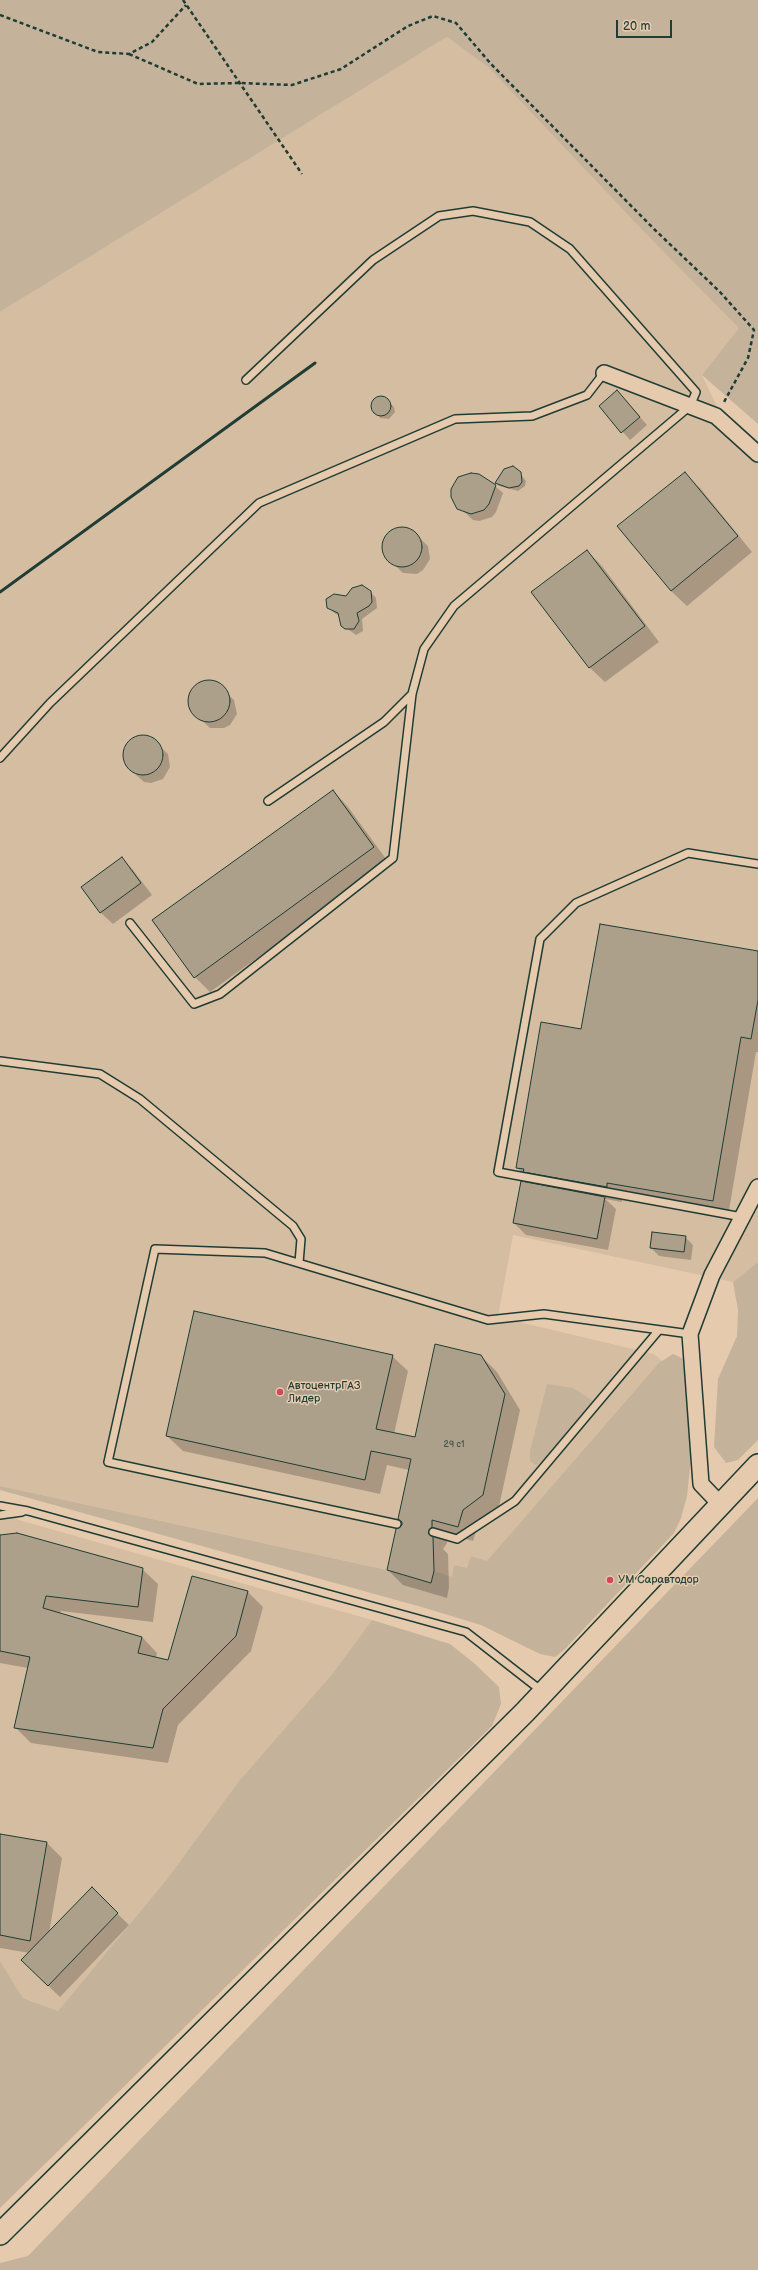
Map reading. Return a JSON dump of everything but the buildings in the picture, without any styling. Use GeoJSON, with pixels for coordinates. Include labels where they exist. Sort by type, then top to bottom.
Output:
{"type":"FeatureCollection","features":[{"type":"Feature","properties":{"kind":"main road"},"geometry":{"type":"LineString","coordinates":[[0,2234],[543,1692],[758,1465]]}},
{"type":"Feature","properties":{"kind":"street"},"geometry":{"type":"LineString","coordinates":[[604,373],[716,416],[758,454]]}},
{"type":"Feature","properties":{"kind":"street"},"geometry":{"type":"LineString","coordinates":[[721,1505],[701,1484],[690,1334],[712,1275],[758,1187]]}},
{"type":"Feature","properties":{"kind":"lane"},"geometry":{"type":"LineString","coordinates":[[130,923],[194,1004],[220,994],[393,858],[412,694],[424,649],[454,606],[690,406],[696,392],[570,249],[530,222],[473,211],[439,216],[373,260],[246,380]]}},
{"type":"Feature","properties":{"kind":"lane"},"geometry":{"type":"LineString","coordinates":[[0,758],[50,703],[259,503],[455,419],[532,416],[587,395],[604,373]]}},
{"type":"Feature","properties":{"kind":"lane"},"geometry":{"type":"LineString","coordinates":[[268,801],[384,722],[412,694]]}},
{"type":"Feature","properties":{"kind":"lane"},"geometry":{"type":"LineString","coordinates":[[742,1217],[498,1172],[540,939],[576,903],[688,853],[758,864]]}},
{"type":"Feature","properties":{"kind":"lane"},"geometry":{"type":"LineString","coordinates":[[0,1061],[100,1074],[140,1099],[293,1226],[302,1240],[299,1263]]}},
{"type":"Feature","properties":{"kind":"lane"},"geometry":{"type":"LineString","coordinates":[[396,1524],[108,1462],[155,1249],[265,1253],[488,1320],[544,1314],[690,1334]]}},
{"type":"Feature","properties":{"kind":"lane"},"geometry":{"type":"LineString","coordinates":[[433,1532],[457,1539],[515,1501],[660,1330]]}},
{"type":"Feature","properties":{"kind":"lane"},"geometry":{"type":"LineString","coordinates":[[0,1506],[28,1511],[466,1632],[543,1692]]}},
{"type":"Feature","properties":{"kind":"lane"},"geometry":{"type":"LineString","coordinates":[[0,1515],[28,1511]]}},
{"type":"Feature","properties":{"kind":"path"},"geometry":{"type":"LineString","coordinates":[[183,0],[302,174]]}},
{"type":"Feature","properties":{"kind":"path"},"geometry":{"type":"LineString","coordinates":[[129,54],[152,42],[186,5]]}},
{"type":"Feature","properties":{"kind":"path"},"geometry":{"type":"LineString","coordinates":[[0,15],[98,52],[129,54],[198,84],[239,83],[292,85],[341,69],[408,26],[426,18],[433,16],[456,23],[491,64],[654,229],[720,292],[754,330],[748,358],[716,416]]}},
{"type":"Feature","properties":{"kind":"shaded area"},"geometry":{"type":"Polygon","coordinates":[[[0,0],[758,0],[758,424],[702,375],[739,328],[647,235],[489,68],[447,37],[0,312],[0,0]]]}},
{"type":"Feature","properties":{"kind":"shaded area"},"geometry":{"type":"Polygon","coordinates":[[[447,37],[489,68],[647,235],[740,328],[702,375],[732,438],[758,461],[758,1262],[733,1282],[513,1235],[498,1317],[654,1354],[673,1370],[487,1589],[431,1583],[387,1570],[0,1486],[0,312],[447,37]]]}},
{"type":"Feature","properties":{"kind":"shaded area"},"geometry":{"type":"Polygon","coordinates":[[[758,1262],[758,1440],[738,1460],[726,1463],[714,1447],[718,1379],[737,1336],[738,1310],[733,1282],[758,1262]]]}},
{"type":"Feature","properties":{"kind":"shaded area"},"geometry":{"type":"Polygon","coordinates":[[[673,1354],[686,1360],[698,1392],[687,1496],[681,1518],[674,1533],[564,1650],[555,1657],[540,1654],[481,1625],[425,1608],[0,1490],[0,1486],[387,1570],[431,1583],[434,1571],[452,1577],[454,1565],[467,1568],[471,1556],[487,1561],[659,1363],[673,1354]]]}},
{"type":"Feature","properties":{"kind":"shaded area"},"geometry":{"type":"Polygon","coordinates":[[[547,1384],[573,1388],[593,1401],[541,1462],[536,1465],[530,1461],[530,1451],[547,1384]]]}},
{"type":"Feature","properties":{"kind":"shaded area"},"geometry":{"type":"Polygon","coordinates":[[[758,1498],[758,2270],[0,2270],[0,2263],[28,2256],[758,1498]]]}},
{"type":"Feature","properties":{"kind":"shaded area"},"geometry":{"type":"Polygon","coordinates":[[[0,1509],[19,1520],[372,1620],[333,1673],[239,1781],[167,1879],[58,2011],[23,1998],[0,1961],[0,1509]]]}},
{"type":"Feature","properties":{"kind":"shaded area"},"geometry":{"type":"Polygon","coordinates":[[[372,1620],[450,1644],[474,1663],[499,1687],[501,1704],[492,1726],[0,2208],[0,1961],[23,1998],[58,2011],[167,1879],[239,1781],[333,1673],[372,1620]]]}},
{"type":"Feature","properties":{"kind":"railway"},"geometry":{"type":"LineString","coordinates":[[0,592],[315,363]]}},
{"type":"Feature","properties":{"kind":"place","name":"АвтоцентрГАЗ Лидер"},"geometry":{"type":"Point","coordinates":[280,1392]}},
{"type":"Feature","properties":{"kind":"place","name":"УМ Саравтодор"},"geometry":{"type":"Point","coordinates":[610,1580]}}]}
